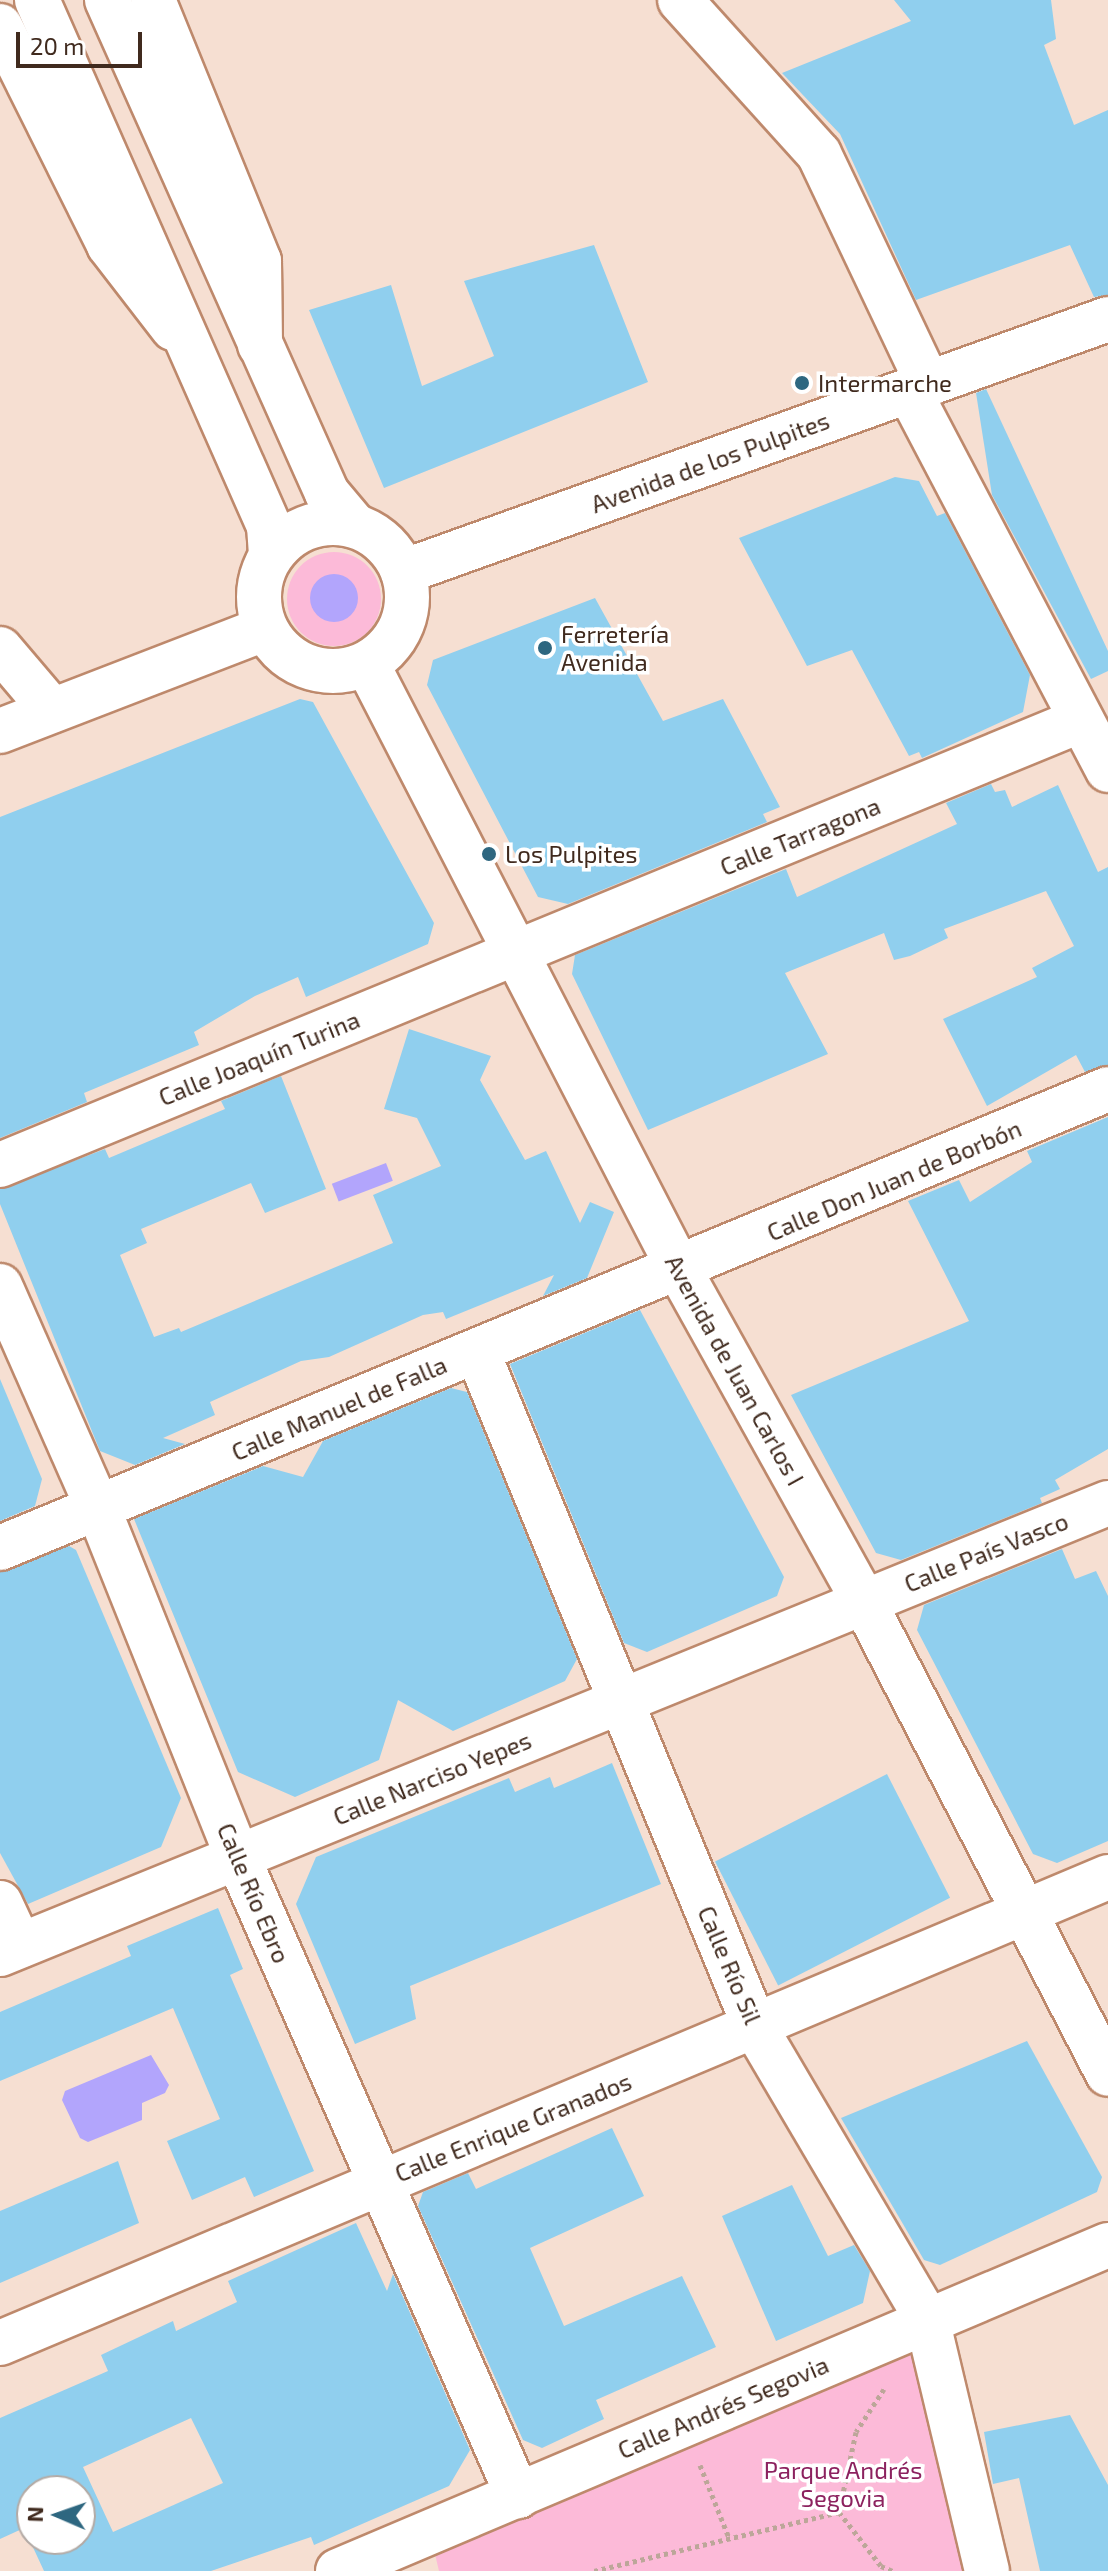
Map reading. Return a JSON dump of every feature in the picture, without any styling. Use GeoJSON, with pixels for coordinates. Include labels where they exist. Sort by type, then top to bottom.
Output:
{"type":"FeatureCollection","features":[{"type":"Feature","properties":{"kind":"street"},"geometry":{"type":"LineString","coordinates":[[37,0],[269,526],[271,555],[258,599],[265,629],[304,666],[326,672],[367,664],[399,630],[406,609],[403,572],[386,544],[354,525],[327,493],[107,0]]}},
{"type":"Feature","properties":{"kind":"street"},"geometry":{"type":"LineString","coordinates":[[153,0],[259,261],[260,348]]}},
{"type":"Feature","properties":{"kind":"street"},"geometry":{"type":"LineString","coordinates":[[680,0],[819,154],[919,387],[1108,770]]}},
{"type":"Feature","properties":{"kind":"street"},"geometry":{"type":"LineString","coordinates":[[0,26],[109,245],[197,359]]}},
{"type":"Feature","properties":{"kind":"street","name":"Avenida de los Pulpites"},"geometry":{"type":"LineString","coordinates":[[403,572],[1108,319]]}},
{"type":"Feature","properties":{"kind":"street"},"geometry":{"type":"LineString","coordinates":[[271,555],[314,524],[354,525]]}},
{"type":"Feature","properties":{"kind":"street"},"geometry":{"type":"LineString","coordinates":[[0,731],[265,629]]}},
{"type":"Feature","properties":{"kind":"street"},"geometry":{"type":"LineString","coordinates":[[0,649],[52,710]]}},
{"type":"Feature","properties":{"kind":"street","name":"Avenida de Juan Carlos I"},"geometry":{"type":"LineString","coordinates":[[367,664],[519,952],[680,1271],[864,1602],[1108,2074]]}},
{"type":"Feature","properties":{"kind":"street","name":"Calle Tarragona"},"geometry":{"type":"LineString","coordinates":[[519,952],[1081,720]]}},
{"type":"Feature","properties":{"kind":"street","name":"Calle Joaquín Turina"},"geometry":{"type":"LineString","coordinates":[[0,1165],[519,952]]}},
{"type":"Feature","properties":{"kind":"street","name":"Calle Don Juan de Borbón"},"geometry":{"type":"LineString","coordinates":[[680,1271],[1108,1089]]}},
{"type":"Feature","properties":{"kind":"street","name":"Calle Manuel de Falla"},"geometry":{"type":"LineString","coordinates":[[0,1548],[477,1351],[680,1271]]}},
{"type":"Feature","properties":{"kind":"street","name":"Calle Río Ebro"},"geometry":{"type":"LineString","coordinates":[[0,1286],[98,1508],[238,1858],[518,2496]]}},
{"type":"Feature","properties":{"kind":"street","name":"Calle Río Sil"},"geometry":{"type":"LineString","coordinates":[[477,1351],[755,2027],[927,2319],[987,2571]]}},
{"type":"Feature","properties":{"kind":"street","name":"Calle País Vasco"},"geometry":{"type":"LineString","coordinates":[[864,1602],[1108,1503]]}},
{"type":"Feature","properties":{"kind":"street","name":"Calle Narciso Yepes"},"geometry":{"type":"LineString","coordinates":[[10,1950],[864,1602]]}},
{"type":"Feature","properties":{"kind":"street","name":"Calle Enrique Granados"},"geometry":{"type":"LineString","coordinates":[[0,2343],[1108,1877]]}},
{"type":"Feature","properties":{"kind":"street"},"geometry":{"type":"LineString","coordinates":[[0,1903],[10,1950]]}},
{"type":"Feature","properties":{"kind":"street","name":"Calle Andrés Segovia"},"geometry":{"type":"LineString","coordinates":[[338,2571],[434,2552],[518,2496],[927,2319],[1108,2245]]}},
{"type":"Feature","properties":{"kind":"path"},"geometry":{"type":"LineString","coordinates":[[890,2380],[856,2432],[839,2512],[881,2566],[893,2571]]}},
{"type":"Feature","properties":{"kind":"path"},"geometry":{"type":"LineString","coordinates":[[684,2424],[729,2538]]}},
{"type":"Feature","properties":{"kind":"path"},"geometry":{"type":"LineString","coordinates":[[594,2571],[839,2512]]}},
{"type":"Feature","properties":{"kind":"green space"},"geometry":{"type":"Polygon","coordinates":[[[334,552],[352,555],[367,566],[378,581],[381,599],[378,617],[367,632],[352,643],[334,646],[316,643],[301,632],[290,617],[287,599],[290,581],[301,566],[316,555],[334,552]]]}},
{"type":"Feature","properties":{"kind":"green space","name":"Parque Andrés Segovia"},"geometry":{"type":"Polygon","coordinates":[[[927,2319],[987,2571],[439,2571],[430,2533],[927,2319]]]}},
{"type":"Feature","properties":{"kind":"shaded area"},"geometry":{"type":"Polygon","coordinates":[[[334,574],[351,581],[358,598],[351,615],[334,622],[317,615],[310,598],[317,581],[334,574]]]}},
{"type":"Feature","properties":{"kind":"shaded area"},"geometry":{"type":"Polygon","coordinates":[[[386,1163],[393,1181],[339,1202],[332,1184],[386,1163]]]}},
{"type":"Feature","properties":{"kind":"shaded area"},"geometry":{"type":"Polygon","coordinates":[[[151,2055],[169,2085],[165,2093],[142,2103],[142,2120],[88,2142],[80,2138],[62,2100],[65,2091],[151,2055]]]}},
{"type":"Feature","properties":{"kind":"building"},"geometry":{"type":"Polygon","coordinates":[[[894,0],[1051,0],[1056,39],[1044,45],[1074,125],[1108,110],[1108,295],[1094,297],[1070,245],[916,300],[840,134],[782,73],[911,21],[894,0]]]}},
{"type":"Feature","properties":{"kind":"building"},"geometry":{"type":"Polygon","coordinates":[[[594,245],[648,382],[384,488],[309,310],[391,285],[422,386],[494,356],[464,281],[594,245]]]}},
{"type":"Feature","properties":{"kind":"building"},"geometry":{"type":"Polygon","coordinates":[[[986,389],[1108,651],[1108,671],[1091,679],[992,495],[976,393],[986,389]]]}},
{"type":"Feature","properties":{"kind":"building"},"geometry":{"type":"Polygon","coordinates":[[[895,477],[919,481],[937,516],[945,513],[1030,675],[1023,712],[922,758],[919,752],[909,756],[852,650],[807,666],[739,538],[895,477]]]}},
{"type":"Feature","properties":{"kind":"building"},"geometry":{"type":"Polygon","coordinates":[[[595,598],[663,721],[723,699],[780,807],[763,814],[767,822],[568,904],[538,897],[427,685],[433,660],[595,598]]]}},
{"type":"Feature","properties":{"kind":"building"},"geometry":{"type":"Polygon","coordinates":[[[300,699],[313,702],[434,923],[428,944],[306,997],[298,977],[255,996],[194,1032],[199,1045],[84,1093],[87,1102],[0,1138],[0,817],[300,699]]]}},
{"type":"Feature","properties":{"kind":"building"},"geometry":{"type":"Polygon","coordinates":[[[991,784],[995,792],[1005,790],[1012,807],[1058,785],[1098,872],[1108,867],[1108,1065],[1085,1072],[1076,1055],[987,1106],[943,1019],[1037,977],[1032,968],[1074,946],[1046,891],[944,929],[948,938],[910,956],[894,960],[884,933],[785,973],[828,1054],[648,1130],[572,974],[575,955],[786,869],[797,897],[957,824],[946,803],[991,784]]]}},
{"type":"Feature","properties":{"kind":"building"},"geometry":{"type":"Polygon","coordinates":[[[409,1029],[491,1056],[480,1080],[525,1160],[546,1151],[580,1223],[590,1202],[614,1212],[587,1278],[543,1296],[554,1275],[446,1319],[443,1312],[423,1315],[329,1357],[301,1361],[210,1402],[215,1415],[163,1438],[185,1444],[135,1465],[100,1451],[0,1204],[0,1189],[105,1149],[109,1158],[225,1109],[221,1101],[281,1076],[326,1189],[265,1213],[251,1183],[141,1229],[147,1243],[120,1255],[154,1337],[179,1328],[181,1332],[393,1243],[373,1195],[441,1166],[417,1118],[384,1109],[409,1029]]]}},
{"type":"Feature","properties":{"kind":"building"},"geometry":{"type":"Polygon","coordinates":[[[1108,1117],[1108,1449],[1055,1480],[1060,1489],[1040,1498],[1042,1503],[901,1560],[876,1553],[791,1395],[969,1321],[908,1201],[959,1180],[970,1202],[1032,1162],[1027,1151],[1108,1117]]]}},
{"type":"Feature","properties":{"kind":"building"},"geometry":{"type":"Polygon","coordinates":[[[640,1310],[784,1577],[777,1596],[647,1652],[624,1643],[510,1364],[640,1310]]]}},
{"type":"Feature","properties":{"kind":"building"},"geometry":{"type":"Polygon","coordinates":[[[0,1379],[42,1479],[35,1506],[0,1521],[0,1379]]]}},
{"type":"Feature","properties":{"kind":"building"},"geometry":{"type":"Polygon","coordinates":[[[451,1388],[467,1392],[577,1659],[565,1681],[453,1731],[398,1700],[379,1760],[295,1797],[238,1772],[134,1519],[263,1466],[303,1477],[323,1441],[451,1388]]]}},
{"type":"Feature","properties":{"kind":"building"},"geometry":{"type":"Polygon","coordinates":[[[69,1546],[76,1550],[181,1798],[161,1847],[28,1904],[0,1853],[0,1572],[69,1546]]]}},
{"type":"Feature","properties":{"kind":"building"},"geometry":{"type":"Polygon","coordinates":[[[1062,1549],[1075,1579],[1096,1571],[1108,1596],[1108,1841],[1057,1863],[1033,1854],[917,1630],[924,1605],[1062,1549]]]}},
{"type":"Feature","properties":{"kind":"building"},"geometry":{"type":"Polygon","coordinates":[[[612,1763],[661,1884],[410,1986],[416,2019],[355,2044],[296,1904],[316,1857],[509,1778],[515,1792],[550,1777],[554,1788],[612,1763]]]}},
{"type":"Feature","properties":{"kind":"building"},"geometry":{"type":"Polygon","coordinates":[[[887,1774],[950,1898],[778,1985],[715,1862],[887,1774]]]}},
{"type":"Feature","properties":{"kind":"building"},"geometry":{"type":"Polygon","coordinates":[[[218,1908],[243,1969],[230,1975],[314,2171],[254,2197],[245,2177],[192,2200],[167,2141],[220,2119],[173,2008],[0,2081],[0,2012],[131,1956],[127,1946],[218,1908]]]}},
{"type":"Feature","properties":{"kind":"building"},"geometry":{"type":"Polygon","coordinates":[[[1027,2041],[1102,2177],[1097,2192],[940,2265],[924,2260],[841,2118],[1027,2041]]]}},
{"type":"Feature","properties":{"kind":"building"},"geometry":{"type":"Polygon","coordinates":[[[612,2128],[644,2196],[530,2248],[564,2326],[682,2276],[716,2347],[596,2400],[604,2419],[542,2448],[523,2440],[418,2206],[423,2192],[468,2173],[476,2189],[612,2128]]]}},
{"type":"Feature","properties":{"kind":"building"},"geometry":{"type":"Polygon","coordinates":[[[118,2161],[139,2223],[0,2283],[0,2211],[118,2161]]]}},
{"type":"Feature","properties":{"kind":"building"},"geometry":{"type":"Polygon","coordinates":[[[792,2185],[828,2256],[854,2245],[870,2271],[863,2303],[776,2341],[722,2216],[792,2185]]]}},
{"type":"Feature","properties":{"kind":"building"},"geometry":{"type":"Polygon","coordinates":[[[356,2223],[387,2291],[393,2274],[470,2450],[449,2486],[314,2545],[311,2537],[211,2571],[44,2571],[37,2555],[96,2555],[96,2495],[113,2532],[223,2483],[191,2418],[83,2467],[87,2475],[16,2475],[16,2532],[0,2539],[0,2418],[108,2371],[101,2355],[173,2321],[176,2331],[237,2302],[228,2281],[356,2223]]]}},
{"type":"Feature","properties":{"kind":"building"},"geometry":{"type":"Polygon","coordinates":[[[1070,2415],[1108,2485],[1108,2571],[1040,2571],[1019,2478],[993,2484],[984,2432],[1070,2415]]]}},
{"type":"Feature","properties":{"kind":"place","name":"Intermarche"},"geometry":{"type":"Point","coordinates":[802,383]}},
{"type":"Feature","properties":{"kind":"place","name":"Ferretería Avenida"},"geometry":{"type":"Point","coordinates":[545,648]}},
{"type":"Feature","properties":{"kind":"place","name":"Los Pulpites"},"geometry":{"type":"Point","coordinates":[489,854]}}]}
